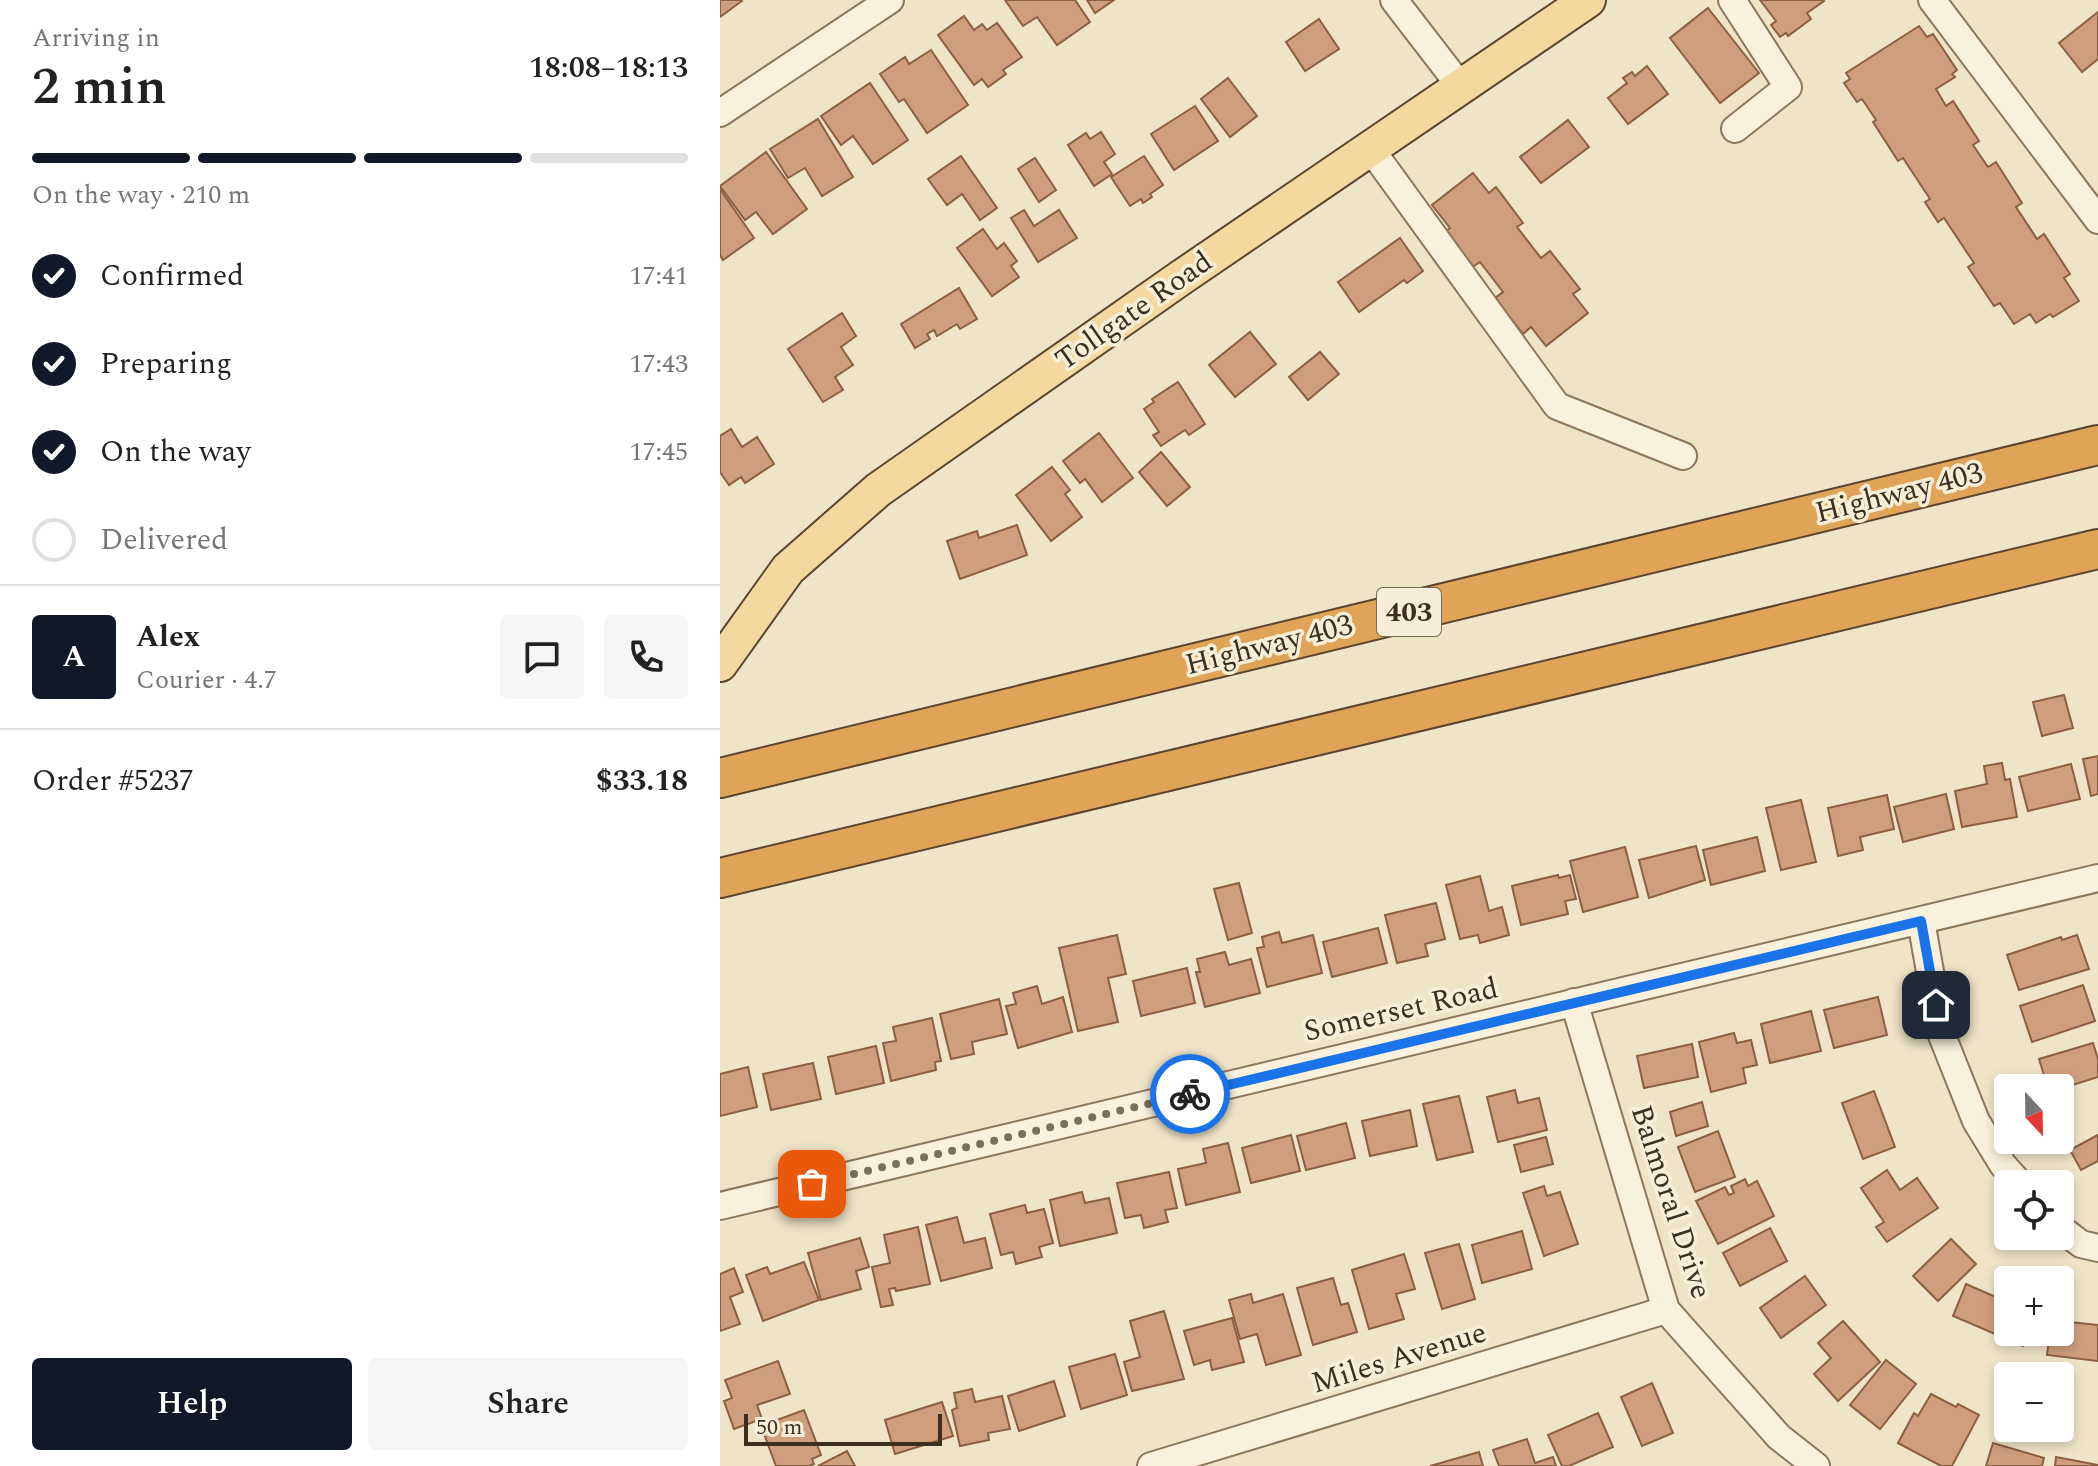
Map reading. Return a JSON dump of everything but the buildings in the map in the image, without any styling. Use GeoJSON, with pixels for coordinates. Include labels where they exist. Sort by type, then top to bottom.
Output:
{"type":"FeatureCollection","features":[{"type":"Feature","properties":{"kind":"highway","name":"Highway 403"},"geometry":{"type":"LineString","coordinates":[[720,778],[2098,445]]}},
{"type":"Feature","properties":{"kind":"highway"},"geometry":{"type":"LineString","coordinates":[[720,878],[2098,549]]}},
{"type":"Feature","properties":{"kind":"main road","name":"Tollgate Road"},"geometry":{"type":"LineString","coordinates":[[720,664],[788,569],[878,490],[1588,0]]}},
{"type":"Feature","properties":{"kind":"street"},"geometry":{"type":"LineString","coordinates":[[720,113],[890,0]]}},
{"type":"Feature","properties":{"kind":"street"},"geometry":{"type":"LineString","coordinates":[[1394,0],[1461,87]]}},
{"type":"Feature","properties":{"kind":"street"},"geometry":{"type":"LineString","coordinates":[[1732,0],[1788,87],[1735,129]]}},
{"type":"Feature","properties":{"kind":"street"},"geometry":{"type":"LineString","coordinates":[[1932,0],[2098,220]]}},
{"type":"Feature","properties":{"kind":"street"},"geometry":{"type":"LineString","coordinates":[[1370,148],[1557,406],[1683,456]]}},
{"type":"Feature","properties":{"kind":"street","name":"Somerset Road"},"geometry":{"type":"LineString","coordinates":[[720,1206],[2098,878]]}},
{"type":"Feature","properties":{"kind":"street"},"geometry":{"type":"LineString","coordinates":[[1921,921],[1941,1033],[1976,1121],[2007,1170]]}},
{"type":"Feature","properties":{"kind":"street","name":"Balmoral Drive"},"geometry":{"type":"LineString","coordinates":[[1574,1002],[1666,1310],[1779,1437],[1816,1466]]}},
{"type":"Feature","properties":{"kind":"street"},"geometry":{"type":"LineString","coordinates":[[2074,1239],[2081,1244],[2098,1248]]}},
{"type":"Feature","properties":{"kind":"street","name":"Miles Avenue"},"geometry":{"type":"LineString","coordinates":[[1151,1466],[1666,1310]]}},
{"type":"Feature","properties":{"kind":"way so far"},"geometry":{"type":"LineString","coordinates":[[812,1184],[1190,1094]]}},
{"type":"Feature","properties":{"kind":"route"},"geometry":{"type":"LineString","coordinates":[[1190,1094],[1921,921],[1936,1005]]}}]}
